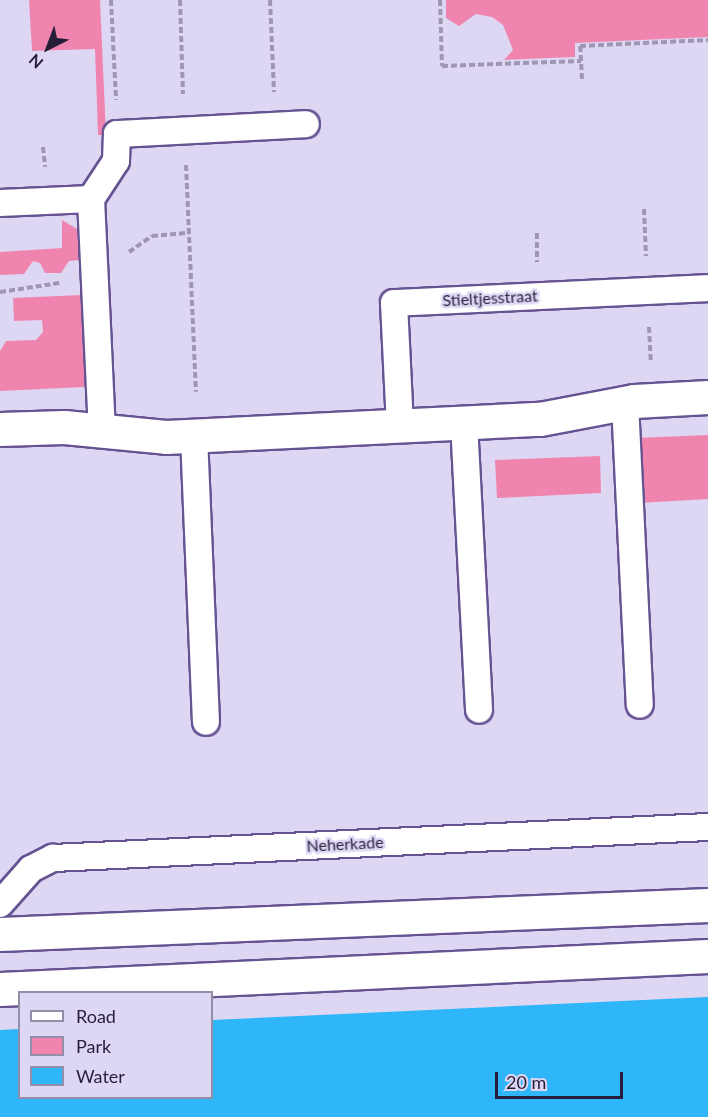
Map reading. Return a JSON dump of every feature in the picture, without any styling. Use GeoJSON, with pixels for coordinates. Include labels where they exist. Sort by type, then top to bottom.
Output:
{"type":"FeatureCollection","features":[{"type":"Feature","properties":{"kind":"main road"},"geometry":{"type":"LineString","coordinates":[[0,429],[64,427],[102,432],[194,436],[560,417],[625,403],[708,397]]}},
{"type":"Feature","properties":{"kind":"main road"},"geometry":{"type":"LineString","coordinates":[[0,934],[708,905]]}},
{"type":"Feature","properties":{"kind":"main road"},"geometry":{"type":"LineString","coordinates":[[0,988],[708,956]]}},
{"type":"Feature","properties":{"kind":"lane"},"geometry":{"type":"LineString","coordinates":[[102,432],[91,199],[116,161],[117,134],[306,124]]}},
{"type":"Feature","properties":{"kind":"lane"},"geometry":{"type":"LineString","coordinates":[[0,203],[91,199]]}},
{"type":"Feature","properties":{"kind":"lane","name":"Stieltjesstraat"},"geometry":{"type":"LineString","coordinates":[[400,426],[394,303],[708,288]]}},
{"type":"Feature","properties":{"kind":"lane"},"geometry":{"type":"LineString","coordinates":[[625,403],[640,705]]}},
{"type":"Feature","properties":{"kind":"lane"},"geometry":{"type":"LineString","coordinates":[[464,423],[479,710]]}},
{"type":"Feature","properties":{"kind":"lane"},"geometry":{"type":"LineString","coordinates":[[194,436],[206,722]]}},
{"type":"Feature","properties":{"kind":"lane","name":"Neherkade"},"geometry":{"type":"LineString","coordinates":[[0,904],[31,869],[53,858],[708,827]]}},
{"type":"Feature","properties":{"kind":"path"},"geometry":{"type":"LineString","coordinates":[[111,0],[117,134]]}},
{"type":"Feature","properties":{"kind":"path"},"geometry":{"type":"LineString","coordinates":[[180,0],[196,392]]}},
{"type":"Feature","properties":{"kind":"path"},"geometry":{"type":"LineString","coordinates":[[270,0],[276,126]]}},
{"type":"Feature","properties":{"kind":"path"},"geometry":{"type":"LineString","coordinates":[[440,0],[442,66],[581,61]]}},
{"type":"Feature","properties":{"kind":"path"},"geometry":{"type":"LineString","coordinates":[[582,80],[580,46],[708,40]]}},
{"type":"Feature","properties":{"kind":"green space"},"geometry":{"type":"Polygon","coordinates":[[[29,0],[100,0],[106,135],[98,135],[95,49],[32,51],[29,0]]]}},
{"type":"Feature","properties":{"kind":"green space"},"geometry":{"type":"Polygon","coordinates":[[[446,0],[708,0],[708,37],[575,43],[575,57],[504,60],[513,50],[503,25],[492,17],[476,14],[459,26],[446,18],[446,0]]]}},
{"type":"Feature","properties":{"kind":"green space"},"geometry":{"type":"Polygon","coordinates":[[[62,220],[77,229],[79,260],[69,261],[61,273],[45,273],[40,263],[33,261],[24,274],[0,275],[0,252],[62,248],[62,220]]]}},
{"type":"Feature","properties":{"kind":"green space"},"geometry":{"type":"Polygon","coordinates":[[[81,295],[85,387],[0,391],[0,351],[6,341],[36,340],[43,332],[42,320],[14,321],[13,298],[81,295]]]}},
{"type":"Feature","properties":{"kind":"green space"},"geometry":{"type":"Polygon","coordinates":[[[708,435],[708,499],[639,503],[636,438],[708,435]]]}},
{"type":"Feature","properties":{"kind":"green space"},"geometry":{"type":"Polygon","coordinates":[[[600,456],[601,493],[497,498],[495,460],[600,456]]]}},
{"type":"Feature","properties":{"kind":"water"},"geometry":{"type":"Polygon","coordinates":[[[708,997],[708,1117],[0,1117],[0,1030],[18,1029],[18,1099],[213,1099],[213,1020],[708,997]]]}}]}
